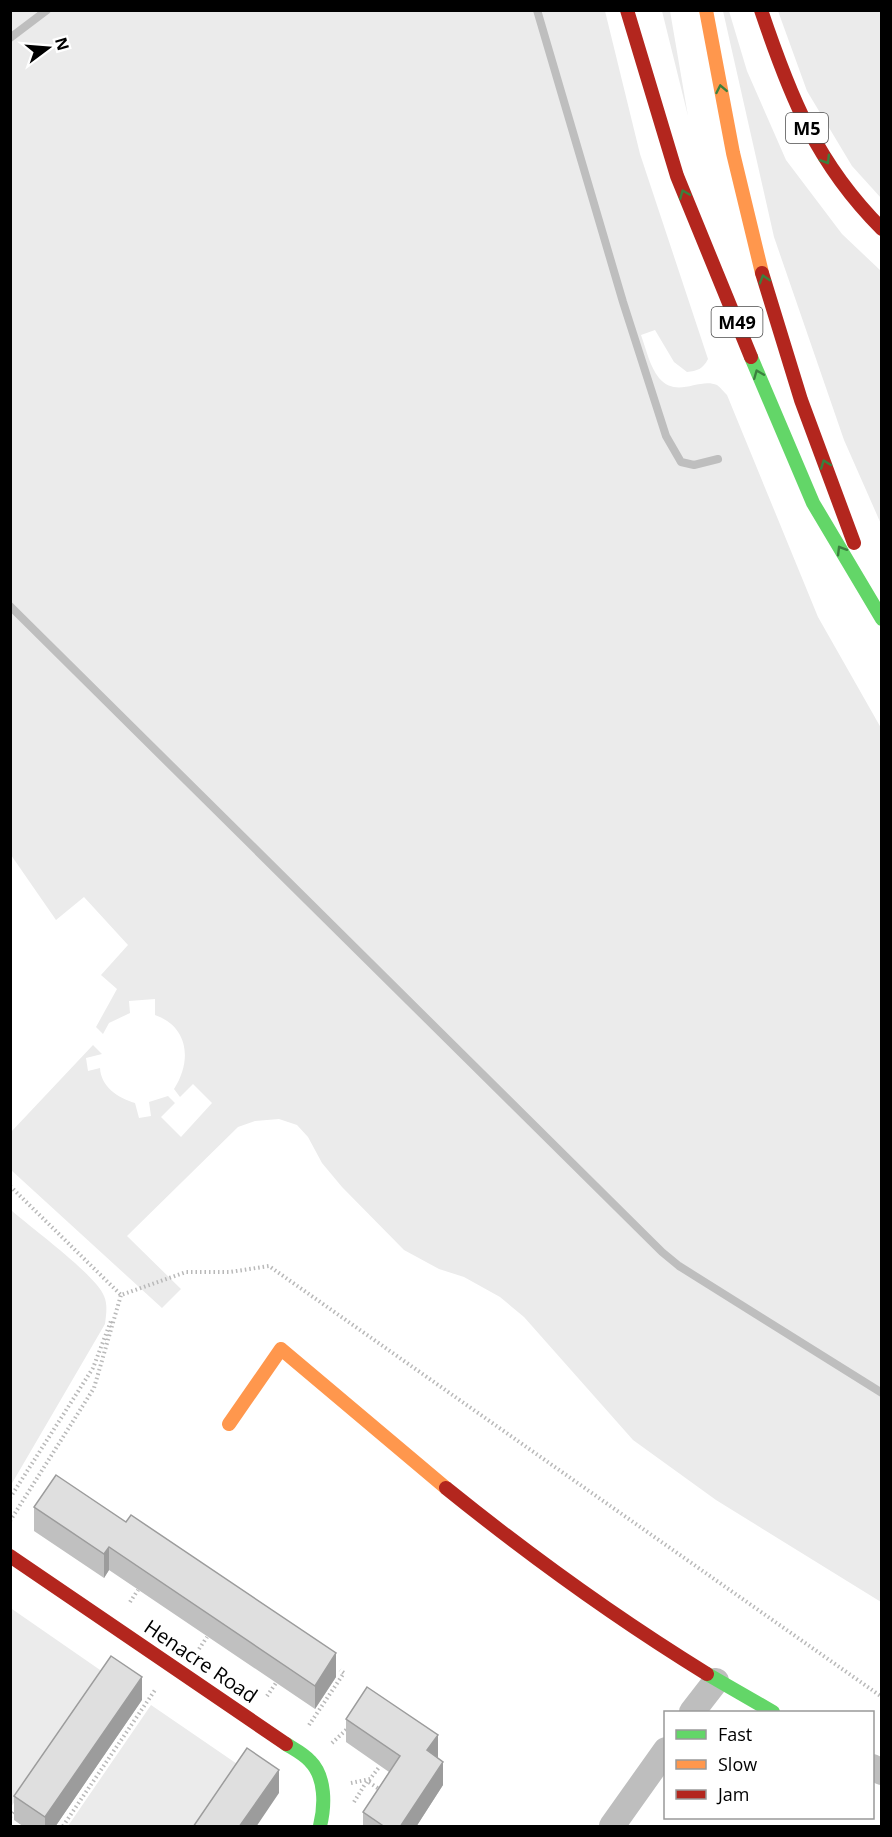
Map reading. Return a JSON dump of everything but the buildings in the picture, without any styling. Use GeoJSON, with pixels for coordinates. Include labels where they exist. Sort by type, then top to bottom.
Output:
{"type":"FeatureCollection","features":[{"type":"Feature","properties":{"kind":"main road","name":"M49"},"geometry":{"type":"LineString","coordinates":[[627,10],[677,176],[772,410],[813,502],[882,618]]}},
{"type":"Feature","properties":{"kind":"main road"},"geometry":{"type":"LineString","coordinates":[[706,10],[733,153],[755,251],[801,400],[882,618]]}},
{"type":"Feature","properties":{"kind":"main road","name":"M5"},"geometry":{"type":"LineString","coordinates":[[761,10],[783,75],[810,134],[845,189],[882,229]]}},
{"type":"Feature","properties":{"kind":"main road"},"geometry":{"type":"LineString","coordinates":[[229,1424],[281,1349],[454,1494],[579,1589],[716,1681],[769,1711]]}},
{"type":"Feature","properties":{"kind":"main road","name":"Henacre Road"},"geometry":{"type":"LineString","coordinates":[[10,1556],[310,1760]]}},
{"type":"Feature","properties":{"kind":"main road"},"geometry":{"type":"LineString","coordinates":[[310,1760],[316,1769],[323,1792],[324,1811],[320,1827]]}},
{"type":"Feature","properties":{"kind":"street"},"geometry":{"type":"LineString","coordinates":[[694,1711],[716,1681]]}},
{"type":"Feature","properties":{"kind":"street"},"geometry":{"type":"LineString","coordinates":[[612,1827],[664,1752]]}},
{"type":"Feature","properties":{"kind":"path"},"geometry":{"type":"LineString","coordinates":[[10,1186],[121,1295]]}},
{"type":"Feature","properties":{"kind":"path"},"geometry":{"type":"LineString","coordinates":[[10,1498],[93,1368],[121,1295],[186,1272],[230,1272],[269,1266],[882,1697]]}},
{"type":"Feature","properties":{"kind":"path"},"geometry":{"type":"LineString","coordinates":[[10,1521],[94,1388],[121,1295]]}},
{"type":"Feature","properties":{"kind":"path"},"geometry":{"type":"LineString","coordinates":[[63,1827],[172,1664]]}},
{"type":"Feature","properties":{"kind":"path"},"geometry":{"type":"LineString","coordinates":[[294,1748],[344,1672],[340,1670]]}},
{"type":"Feature","properties":{"kind":"path"},"geometry":{"type":"LineString","coordinates":[[310,1760],[346,1732],[351,1723]]}},
{"type":"Feature","properties":{"kind":"path"},"geometry":{"type":"LineString","coordinates":[[358,1783],[373,1777],[380,1766]]}},
{"type":"Feature","properties":{"kind":"path"},"geometry":{"type":"LineString","coordinates":[[367,1781],[389,1796]]}},
{"type":"Feature","properties":{"kind":"path"},"geometry":{"type":"LineString","coordinates":[[352,1806],[367,1781]]}},
{"type":"Feature","properties":{"kind":"path"},"geometry":{"type":"LineString","coordinates":[[10,1817],[17,1807]]}},
{"type":"Feature","properties":{"kind":"shaded area"},"geometry":{"type":"Polygon","coordinates":[[[10,11],[605,11],[640,154],[708,359],[699,369],[687,372],[674,362],[655,330],[641,335],[648,358],[656,374],[666,384],[681,387],[710,383],[717,385],[727,395],[818,617],[881,728],[881,1602],[716,1500],[633,1440],[524,1317],[500,1297],[464,1277],[439,1269],[404,1250],[342,1187],[322,1163],[308,1137],[297,1125],[279,1119],[255,1121],[238,1127],[127,1236],[181,1289],[162,1308],[11,1170],[11,1132],[93,1045],[102,1054],[86,1058],[88,1071],[100,1068],[104,1081],[112,1091],[135,1103],[139,1118],[151,1116],[149,1102],[168,1096],[175,1103],[161,1117],[181,1137],[212,1103],[193,1084],[180,1097],[174,1089],[183,1067],[184,1046],[175,1028],[166,1020],[155,1015],[155,999],[129,1001],[130,1013],[109,1023],[103,1034],[96,1027],[117,989],[101,975],[128,945],[84,897],[56,920],[11,855],[10,11]]]}},
{"type":"Feature","properties":{"kind":"shaded area"},"geometry":{"type":"Polygon","coordinates":[[[662,11],[670,11],[688,116],[662,11]]]}},
{"type":"Feature","properties":{"kind":"shaded area"},"geometry":{"type":"Polygon","coordinates":[[[723,11],[729,11],[747,71],[786,160],[842,234],[881,271],[881,524],[844,440],[774,237],[723,11]]]}},
{"type":"Feature","properties":{"kind":"shaded area"},"geometry":{"type":"Polygon","coordinates":[[[778,11],[881,11],[881,198],[852,166],[807,91],[778,11]]]}},
{"type":"Feature","properties":{"kind":"shaded area"},"geometry":{"type":"Polygon","coordinates":[[[11,1210],[89,1276],[104,1296],[106,1310],[105,1324],[11,1485],[11,1210]]]}},
{"type":"Feature","properties":{"kind":"shaded area"},"geometry":{"type":"Polygon","coordinates":[[[12,1609],[103,1672],[11,1807],[10,1610],[12,1609]]]}},
{"type":"Feature","properties":{"kind":"shaded area"},"geometry":{"type":"Polygon","coordinates":[[[151,1705],[243,1768],[203,1826],[68,1826],[151,1705]]]}},
{"type":"Feature","properties":{"kind":"waterway"},"geometry":{"type":"LineString","coordinates":[[10,38],[47,10]]}},
{"type":"Feature","properties":{"kind":"waterway"},"geometry":{"type":"LineString","coordinates":[[537,10],[623,302],[666,436],[681,462],[694,465],[718,459]]}},
{"type":"Feature","properties":{"kind":"waterway"},"geometry":{"type":"LineString","coordinates":[[10,606],[662,1252],[679,1266],[882,1393]]}},
{"type":"Feature","properties":{"kind":"traffic: fast"},"geometry":{"type":"LineString","coordinates":[[751,357],[813,503],[882,619]]}},
{"type":"Feature","properties":{"kind":"traffic: fast"},"geometry":{"type":"LineString","coordinates":[[707,1674],[771,1711]]}},
{"type":"Feature","properties":{"kind":"traffic: fast"},"geometry":{"type":"LineString","coordinates":[[286,1744],[308,1758],[319,1775],[323,1792],[320,1826]]}},
{"type":"Feature","properties":{"kind":"traffic: slow"},"geometry":{"type":"LineString","coordinates":[[706,10],[733,153],[762,273]]}},
{"type":"Feature","properties":{"kind":"traffic: slow"},"geometry":{"type":"LineString","coordinates":[[229,1424],[281,1349],[446,1488]]}},
{"type":"Feature","properties":{"kind":"traffic: jam"},"geometry":{"type":"LineString","coordinates":[[627,10],[677,176],[751,357]]}},
{"type":"Feature","properties":{"kind":"traffic: jam"},"geometry":{"type":"LineString","coordinates":[[761,10],[795,100],[822,153],[839,179],[882,229]]}},
{"type":"Feature","properties":{"kind":"traffic: jam"},"geometry":{"type":"LineString","coordinates":[[762,273],[801,400],[854,543]]}},
{"type":"Feature","properties":{"kind":"traffic: jam"},"geometry":{"type":"LineString","coordinates":[[446,1488],[574,1585],[707,1674]]}},
{"type":"Feature","properties":{"kind":"traffic: jam"},"geometry":{"type":"LineString","coordinates":[[10,1556],[286,1744]]}}]}
